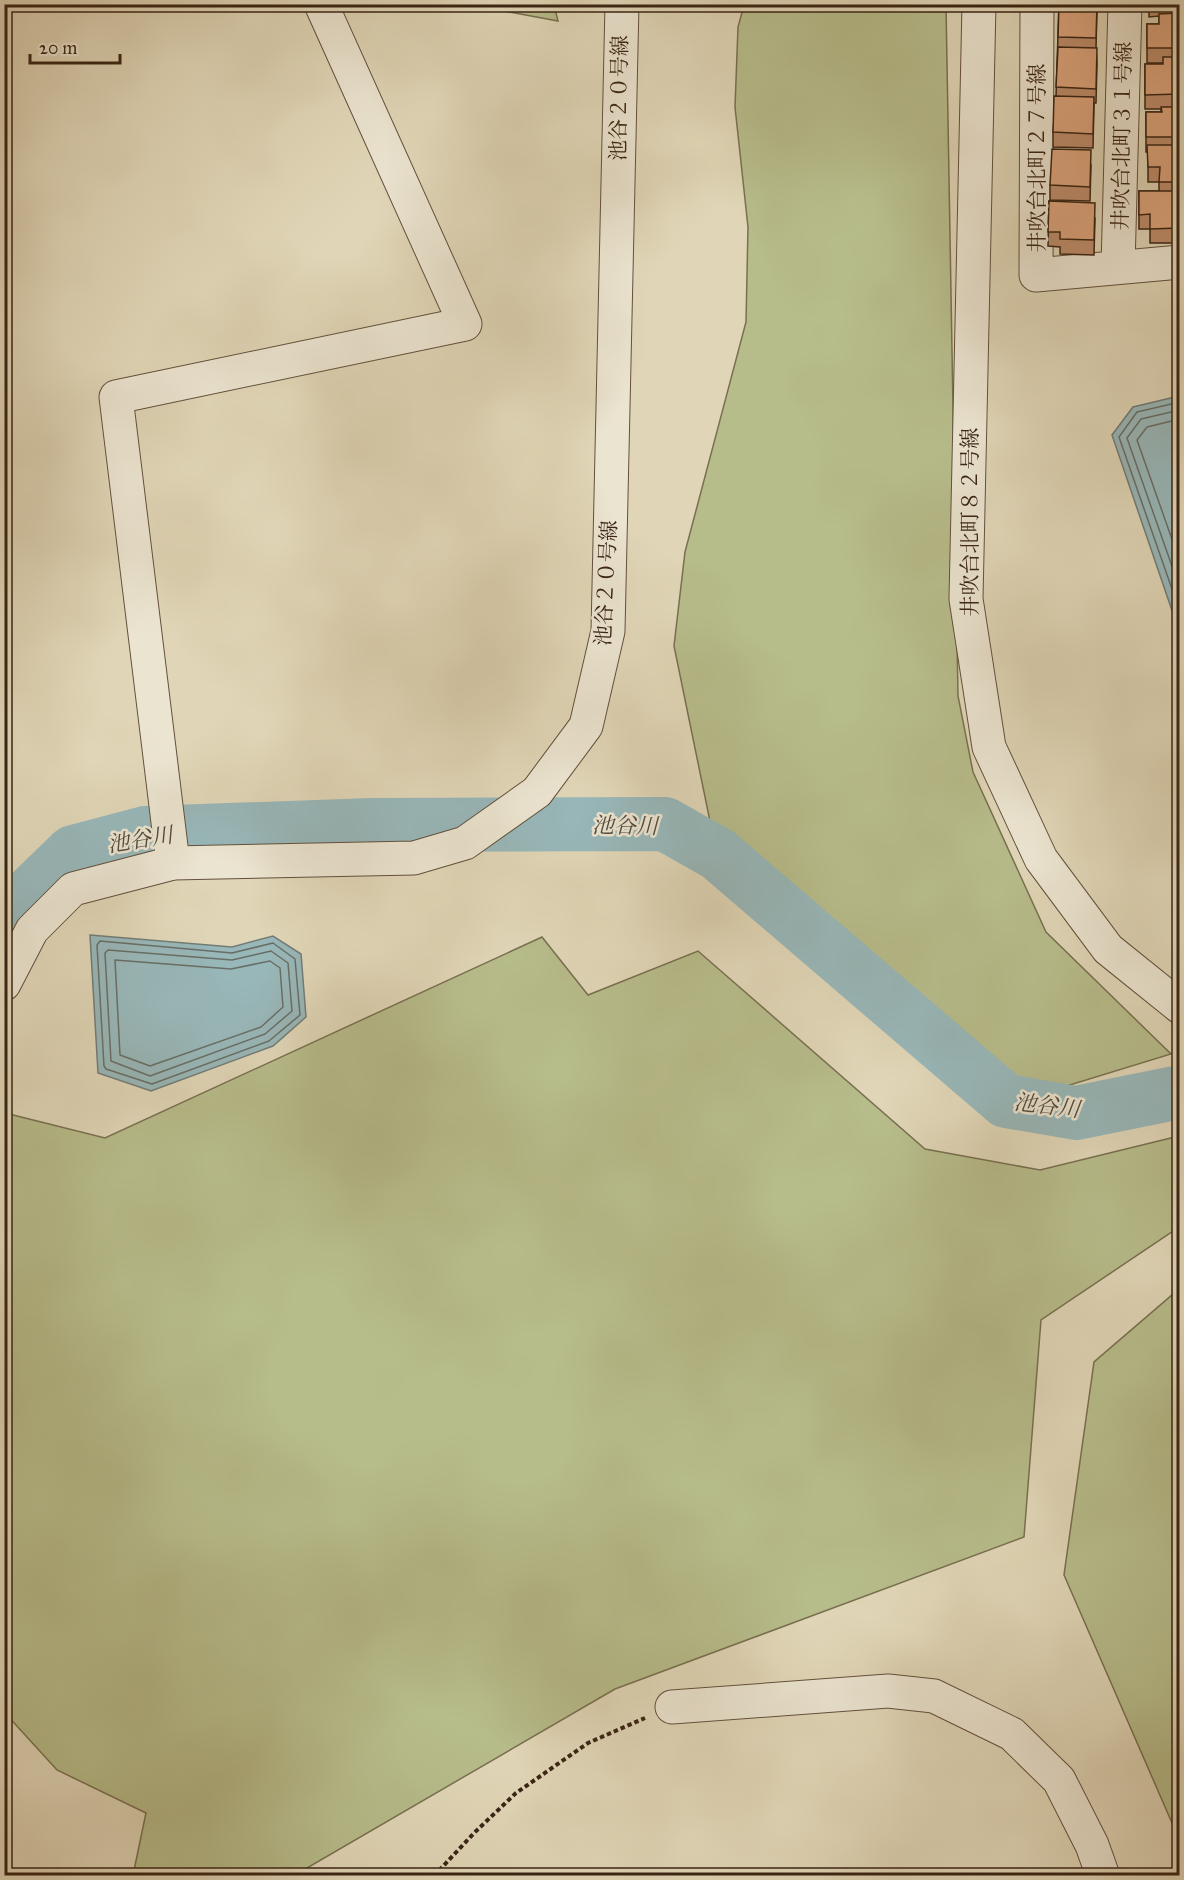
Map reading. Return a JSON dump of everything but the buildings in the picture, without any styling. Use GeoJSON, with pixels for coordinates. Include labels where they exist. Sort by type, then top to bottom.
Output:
{"type":"FeatureCollection","features":[{"type":"Feature","properties":{"kind":"street"},"geometry":{"type":"LineString","coordinates":[[174,863],[116,397],[465,324],[321,4]]}},
{"type":"Feature","properties":{"kind":"street","name":"池谷２０号線"},"geometry":{"type":"LineString","coordinates":[[4,984],[32,930],[73,889],[174,863],[414,858],[465,843],[537,792],[586,726],[608,631],[622,4]]}},
{"type":"Feature","properties":{"kind":"street","name":"井吹台北町８２号線"},"geometry":{"type":"LineString","coordinates":[[979,4],[966,599],[989,747],[1041,860],[1108,949],[1179,1007]]}},
{"type":"Feature","properties":{"kind":"street","name":"井吹台北町２７号線"},"geometry":{"type":"LineString","coordinates":[[1037,4],[1036,275],[1179,262]]}},
{"type":"Feature","properties":{"kind":"street","name":"井吹台北町３１号線"},"geometry":{"type":"LineString","coordinates":[[1118,267],[1125,4]]}},
{"type":"Feature","properties":{"kind":"street"},"geometry":{"type":"LineString","coordinates":[[672,1707],[888,1691],[934,1696],[1012,1734],[1059,1780],[1092,1845],[1103,1875]]}},
{"type":"Feature","properties":{"kind":"path"},"geometry":{"type":"LineString","coordinates":[[434,1875],[516,1793],[588,1743],[672,1707]]}},
{"type":"Feature","properties":{"kind":"green space"},"geometry":{"type":"Polygon","coordinates":[[[554,5],[558,21],[476,6],[554,5]]]}},
{"type":"Feature","properties":{"kind":"green space"},"geometry":{"type":"Polygon","coordinates":[[[744,5],[946,5],[958,696],[973,772],[1046,932],[1171,1054],[1047,1092],[1024,1083],[984,1063],[712,831],[674,646],[685,552],[746,322],[748,227],[735,107],[738,27],[744,5]]]}},
{"type":"Feature","properties":{"kind":"green space"},"geometry":{"type":"Polygon","coordinates":[[[542,937],[588,995],[698,951],[925,1149],[1040,1170],[1179,1136],[1179,1227],[1041,1320],[1024,1537],[615,1689],[295,1875],[133,1875],[146,1813],[57,1770],[5,1713],[5,1113],[105,1138],[542,937]]]}},
{"type":"Feature","properties":{"kind":"green space"},"geometry":{"type":"Polygon","coordinates":[[[1179,1289],[1179,1839],[1064,1575],[1094,1362],[1179,1289]]]}},
{"type":"Feature","properties":{"kind":"water"},"geometry":{"type":"Polygon","coordinates":[[[1180,396],[1179,631],[1112,435],[1133,407],[1180,396]]]}},
{"type":"Feature","properties":{"kind":"water"},"geometry":{"type":"Polygon","coordinates":[[[90,935],[232,947],[273,936],[301,954],[306,1017],[273,1046],[151,1091],[98,1073],[90,935]]]}},
{"type":"Feature","properties":{"kind":"waterway","name":"池谷川"},"geometry":{"type":"LineString","coordinates":[[4,927],[15,908],[73,852],[145,833],[372,825],[665,824],[718,854],[1006,1101],[1076,1113],[1180,1092]]}}]}
